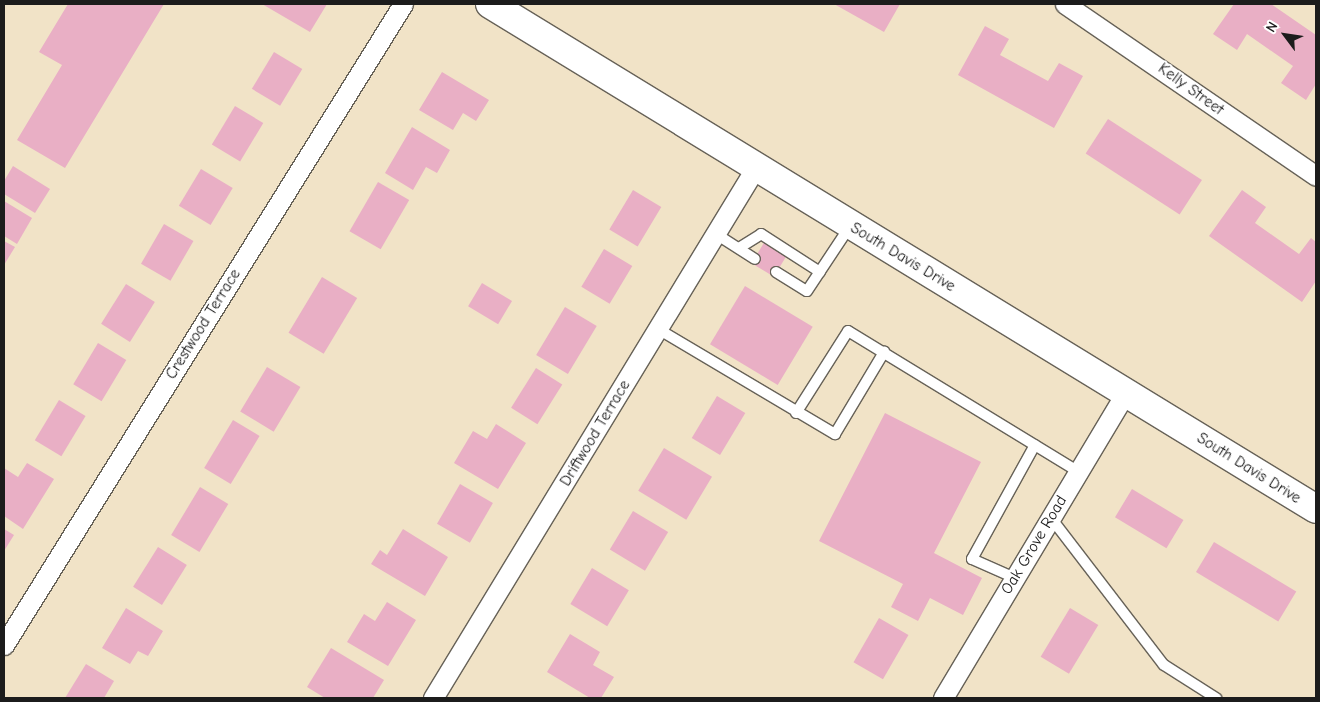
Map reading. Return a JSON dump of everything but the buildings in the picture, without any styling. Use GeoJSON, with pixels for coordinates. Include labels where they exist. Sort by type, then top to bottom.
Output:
{"type":"FeatureCollection","features":[{"type":"Feature","properties":{"kind":"street","name":"Crestwood Terrace"},"geometry":{"type":"LineString","coordinates":[[4,645],[403,4]]}},
{"type":"Feature","properties":{"kind":"street","name":"South Davis Drive"},"geometry":{"type":"LineString","coordinates":[[490,4],[1316,509]]}},
{"type":"Feature","properties":{"kind":"street","name":"Kelly Street"},"geometry":{"type":"LineString","coordinates":[[1065,4],[1316,176]]}},
{"type":"Feature","properties":{"kind":"street","name":"Driftwood Terrace"},"geometry":{"type":"LineString","coordinates":[[433,698],[756,167]]}},
{"type":"Feature","properties":{"kind":"street","name":"Oak Grove Road"},"geometry":{"type":"LineString","coordinates":[[943,698],[1126,392]]}},
{"type":"Feature","properties":{"kind":"lane"},"geometry":{"type":"LineString","coordinates":[[776,272],[808,290],[850,225]]}},
{"type":"Feature","properties":{"kind":"lane"},"geometry":{"type":"LineString","coordinates":[[716,234],[755,259]]}},
{"type":"Feature","properties":{"kind":"lane"},"geometry":{"type":"LineString","coordinates":[[739,248],[761,234],[820,272]]}},
{"type":"Feature","properties":{"kind":"lane"},"geometry":{"type":"LineString","coordinates":[[658,329],[796,413],[835,434],[884,352]]}},
{"type":"Feature","properties":{"kind":"lane"},"geometry":{"type":"LineString","coordinates":[[796,413],[848,331],[1078,472]]}},
{"type":"Feature","properties":{"kind":"lane"},"geometry":{"type":"LineString","coordinates":[[1015,578],[972,559],[1035,445]]}},
{"type":"Feature","properties":{"kind":"lane"},"geometry":{"type":"LineString","coordinates":[[1051,518],[1164,666],[1216,698]]}}]}
